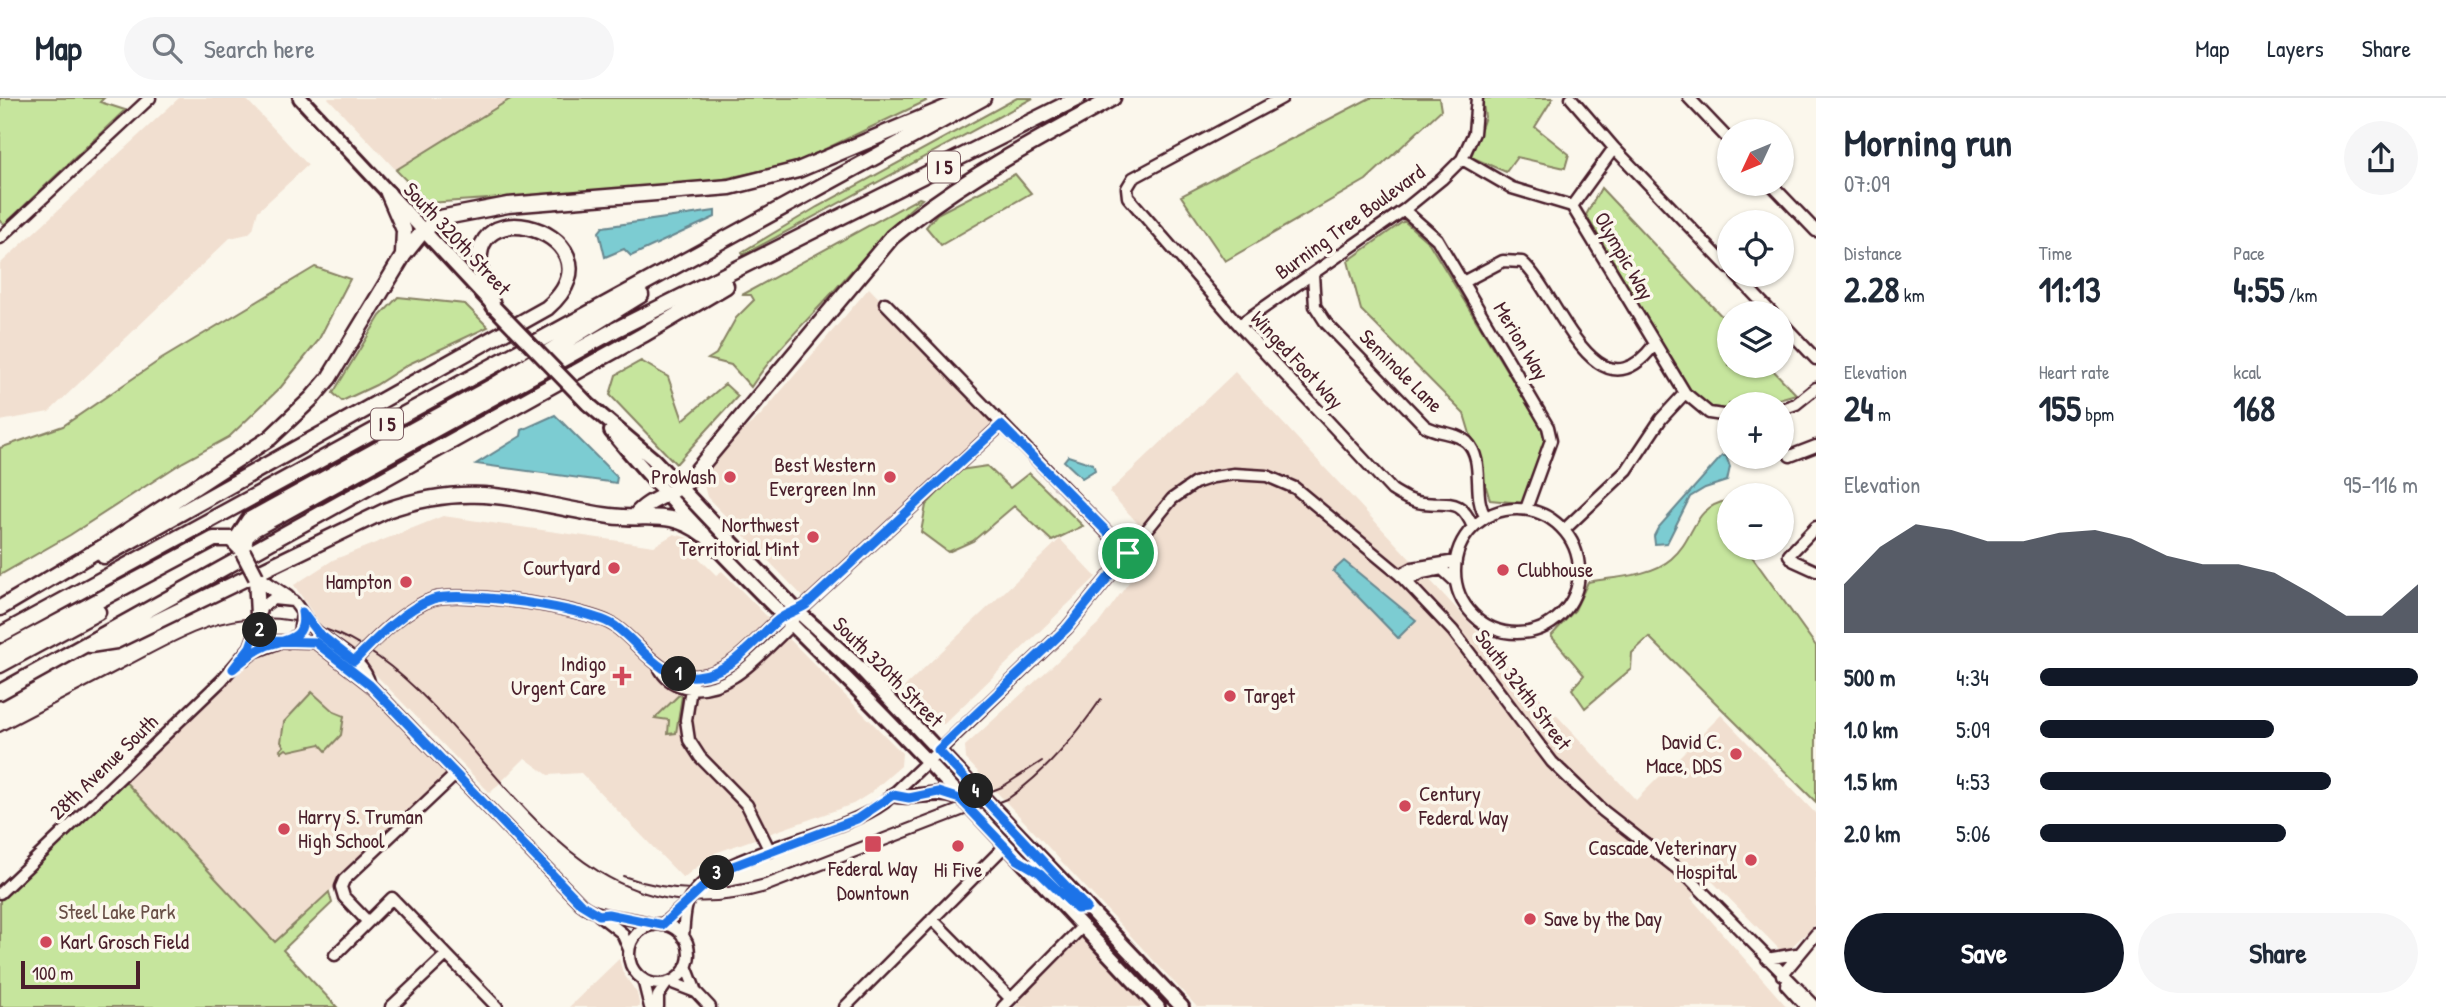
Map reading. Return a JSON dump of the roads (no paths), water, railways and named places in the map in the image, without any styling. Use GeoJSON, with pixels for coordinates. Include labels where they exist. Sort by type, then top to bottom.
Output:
{"type":"FeatureCollection","features":[{"type":"Feature","properties":{"kind":"highway"},"geometry":{"type":"LineString","coordinates":[[6,605],[225,469],[277,431],[312,398],[341,361],[403,256],[423,231],[440,218],[468,210],[589,198],[676,194],[730,187],[780,176],[847,152],[968,98]]}},
{"type":"Feature","properties":{"kind":"highway","name":"I 5"},"geometry":{"type":"LineString","coordinates":[[0,635],[982,98]]}},
{"type":"Feature","properties":{"kind":"highway","name":"I 5"},"geometry":{"type":"LineString","coordinates":[[0,692],[643,335],[810,235],[1078,98]]}},
{"type":"Feature","properties":{"kind":"highway"},"geometry":{"type":"LineString","coordinates":[[635,516],[642,507],[681,488],[892,237],[929,206],[957,188],[1113,98]]}},
{"type":"Feature","properties":{"kind":"highway"},"geometry":{"type":"LineString","coordinates":[[388,193],[404,230],[403,256]]}},
{"type":"Feature","properties":{"kind":"highway"},"geometry":{"type":"LineString","coordinates":[[240,547],[249,533],[278,509],[493,386],[773,213]]}},
{"type":"Feature","properties":{"kind":"highway"},"geometry":{"type":"LineString","coordinates":[[6,605],[108,555],[547,308],[565,288],[569,272],[564,253],[544,232],[531,226],[512,225],[499,230],[484,244],[478,268],[494,307]]}},
{"type":"Feature","properties":{"kind":"highway"},"geometry":{"type":"LineString","coordinates":[[278,509],[615,330],[810,235]]}},
{"type":"Feature","properties":{"kind":"highway"},"geometry":{"type":"LineString","coordinates":[[81,646],[116,641],[387,510],[427,497],[457,493],[499,495],[608,515],[678,519],[703,534]]}},
{"type":"Feature","properties":{"kind":"highway"},"geometry":{"type":"LineString","coordinates":[[0,653],[188,557],[216,547],[240,547]]}},
{"type":"Feature","properties":{"kind":"highway"},"geometry":{"type":"LineString","coordinates":[[240,547],[264,591],[258,620]]}},
{"type":"Feature","properties":{"kind":"highway"},"geometry":{"type":"LineString","coordinates":[[0,665],[188,557]]}},
{"type":"Feature","properties":{"kind":"highway"},"geometry":{"type":"LineString","coordinates":[[264,591],[287,598]]}},
{"type":"Feature","properties":{"kind":"main road","name":"South 320th Street"},"geometry":{"type":"LineString","coordinates":[[300,98],[588,404],[665,494],[786,622],[848,681],[1158,1007]]}},
{"type":"Feature","properties":{"kind":"main road","name":"South 320th Street"},"geometry":{"type":"LineString","coordinates":[[588,404],[653,459],[797,611],[859,667],[1182,1007]]}},
{"type":"Feature","properties":{"kind":"main road"},"geometry":{"type":"LineString","coordinates":[[893,795],[909,798],[938,792],[960,799]]}},
{"type":"Feature","properties":{"kind":"main road"},"geometry":{"type":"LineString","coordinates":[[1018,860],[1040,873],[1077,909],[1087,908]]}},
{"type":"Feature","properties":{"kind":"main road"},"geometry":{"type":"LineString","coordinates":[[1082,927],[1093,925],[1128,961],[1147,970]]}},
{"type":"Feature","properties":{"kind":"street"},"geometry":{"type":"LineString","coordinates":[[0,238],[150,98]]}},
{"type":"Feature","properties":{"kind":"street","name":"Winged Foot Way"},"geometry":{"type":"LineString","coordinates":[[1282,98],[1133,178],[1127,188],[1129,200],[1239,326],[1392,490],[1413,501],[1506,510]]}},
{"type":"Feature","properties":{"kind":"street","name":"Burning Tree Boulevard"},"geometry":{"type":"LineString","coordinates":[[1239,326],[1404,210],[1462,159],[1474,133],[1477,98]]}},
{"type":"Feature","properties":{"kind":"street"},"geometry":{"type":"LineString","coordinates":[[1571,98],[1614,148],[1717,255]]}},
{"type":"Feature","properties":{"kind":"street"},"geometry":{"type":"LineString","coordinates":[[1689,98],[1717,127]]}},
{"type":"Feature","properties":{"kind":"street"},"geometry":{"type":"LineString","coordinates":[[1572,206],[1614,148]]}},
{"type":"Feature","properties":{"kind":"street","name":"Olympic Way"},"geometry":{"type":"LineString","coordinates":[[1462,159],[1512,188],[1572,206],[1685,393]]}},
{"type":"Feature","properties":{"kind":"street"},"geometry":{"type":"LineString","coordinates":[[1782,196],[1816,232]]}},
{"type":"Feature","properties":{"kind":"street","name":"Merion Way"},"geometry":{"type":"LineString","coordinates":[[1404,210],[1437,239],[1551,434],[1526,509]]}},
{"type":"Feature","properties":{"kind":"street"},"geometry":{"type":"LineString","coordinates":[[1464,282],[1503,261],[1522,262],[1532,270],[1582,350],[1598,364],[1619,368],[1629,366],[1640,360],[1654,345]]}},
{"type":"Feature","properties":{"kind":"street","name":"Seminole Lane"},"geometry":{"type":"LineString","coordinates":[[1313,274],[1315,306],[1326,323],[1425,426],[1461,438],[1470,445],[1475,457],[1479,508]]}},
{"type":"Feature","properties":{"kind":"street"},"geometry":{"type":"LineString","coordinates":[[1747,287],[1760,301]]}},
{"type":"Feature","properties":{"kind":"street"},"geometry":{"type":"LineString","coordinates":[[629,949],[635,936],[657,925],[686,904],[700,886],[720,871],[857,819],[893,795],[1067,628],[1128,553],[885,303]]}},
{"type":"Feature","properties":{"kind":"street"},"geometry":{"type":"LineString","coordinates":[[1794,336],[1816,359]]}},
{"type":"Feature","properties":{"kind":"street"},"geometry":{"type":"LineString","coordinates":[[1794,405],[1816,388]]}},
{"type":"Feature","properties":{"kind":"street"},"geometry":{"type":"LineString","coordinates":[[1564,530],[1627,470],[1661,419],[1685,393],[1709,413],[1717,414]]}},
{"type":"Feature","properties":{"kind":"street"},"geometry":{"type":"LineString","coordinates":[[354,661],[430,600],[458,595],[593,615],[615,626],[659,667],[671,682],[692,688],[711,687],[734,677],[797,611],[883,536],[1001,425]]}},
{"type":"Feature","properties":{"kind":"street"},"geometry":{"type":"LineString","coordinates":[[1794,454],[1816,446]]}},
{"type":"Feature","properties":{"kind":"street","name":"South 324th Street"},"geometry":{"type":"LineString","coordinates":[[1128,553],[1172,499],[1195,483],[1234,474],[1267,476],[1295,488],[1403,578],[1453,631],[1560,769],[1602,810],[1688,877],[1816,1007]]}},
{"type":"Feature","properties":{"kind":"street"},"geometry":{"type":"LineString","coordinates":[[1459,506],[1467,513],[1473,527]]}},
{"type":"Feature","properties":{"kind":"street"},"geometry":{"type":"LineString","coordinates":[[1479,508],[1486,517]]}},
{"type":"Feature","properties":{"kind":"street"},"geometry":{"type":"LineString","coordinates":[[1526,509],[1549,518],[1564,530],[1578,560],[1577,583],[1569,604],[1552,623],[1528,632],[1505,632],[1479,621],[1463,603],[1455,581],[1455,561],[1461,544],[1473,527],[1486,517],[1506,510],[1526,509]]}},
{"type":"Feature","properties":{"kind":"street"},"geometry":{"type":"LineString","coordinates":[[1816,527],[1791,550],[1790,556],[1794,561],[1816,570]]}},
{"type":"Feature","properties":{"kind":"street"},"geometry":{"type":"LineString","coordinates":[[1403,578],[1413,568],[1455,561]]}},
{"type":"Feature","properties":{"kind":"street"},"geometry":{"type":"LineString","coordinates":[[1403,578],[1442,569],[1455,581]]}},
{"type":"Feature","properties":{"kind":"street"},"geometry":{"type":"LineString","coordinates":[[370,685],[368,675],[317,632],[287,598],[273,599],[258,620],[265,637],[283,642],[315,642],[370,685],[581,904],[622,933],[634,971],[643,979],[656,984],[668,982],[696,992]]}},
{"type":"Feature","properties":{"kind":"street"},"geometry":{"type":"LineString","coordinates":[[283,642],[302,626],[302,612]]}},
{"type":"Feature","properties":{"kind":"street","name":"28th Avenue South"},"geometry":{"type":"LineString","coordinates":[[233,669],[250,647],[258,620]]}},
{"type":"Feature","properties":{"kind":"street"},"geometry":{"type":"LineString","coordinates":[[659,667],[693,676],[717,671],[786,622]]}},
{"type":"Feature","properties":{"kind":"street","name":"28th Avenue South"},"geometry":{"type":"LineString","coordinates":[[0,893],[233,669],[254,652],[283,642]]}},
{"type":"Feature","properties":{"kind":"street"},"geometry":{"type":"LineString","coordinates":[[693,676],[686,720],[691,744],[747,805],[770,851]]}},
{"type":"Feature","properties":{"kind":"street"},"geometry":{"type":"LineString","coordinates":[[368,922],[344,897],[341,887],[344,880],[455,775]]}},
{"type":"Feature","properties":{"kind":"street"},"geometry":{"type":"LineString","coordinates":[[848,1006],[1004,846]]}},
{"type":"Feature","properties":{"kind":"street"},"geometry":{"type":"LineString","coordinates":[[335,955],[392,898],[497,1007]]}},
{"type":"Feature","properties":{"kind":"street"},"geometry":{"type":"LineString","coordinates":[[686,904],[683,937],[688,948],[686,966],[696,992],[710,1007]]}},
{"type":"Feature","properties":{"kind":"street"},"geometry":{"type":"LineString","coordinates":[[599,915],[608,914],[657,925],[683,937]]}},
{"type":"Feature","properties":{"kind":"street"},"geometry":{"type":"LineString","coordinates":[[932,919],[1007,1003],[1082,927]]}},
{"type":"Feature","properties":{"kind":"street"},"geometry":{"type":"LineString","coordinates":[[1782,975],[1796,954],[1816,934]]}},
{"type":"Feature","properties":{"kind":"street"},"geometry":{"type":"LineString","coordinates":[[1767,959],[1796,954]]}},
{"type":"Feature","properties":{"kind":"street"},"geometry":{"type":"LineString","coordinates":[[391,1007],[446,955]]}},
{"type":"Feature","properties":{"kind":"street"},"geometry":{"type":"LineString","coordinates":[[658,1007],[658,996],[668,982],[686,966]]}},
{"type":"Feature","properties":{"kind":"street","name":"South 324th Street"},"geometry":{"type":"LineString","coordinates":[[1782,975],[1784,983],[1806,1007]]}},
{"type":"Feature","properties":{"kind":"street"},"geometry":{"type":"LineString","coordinates":[[643,979],[650,1007]]}},
{"type":"Feature","properties":{"kind":"water"},"geometry":{"type":"Polygon","coordinates":[[[715,211],[715,217],[631,256],[624,249],[605,257],[599,232],[603,227],[715,211]]]}},
{"type":"Feature","properties":{"kind":"water"},"geometry":{"type":"Polygon","coordinates":[[[555,415],[617,477],[616,483],[476,464],[521,436],[522,430],[555,415]]]}},
{"type":"Feature","properties":{"kind":"water"},"geometry":{"type":"Polygon","coordinates":[[[1068,456],[1093,464],[1095,470],[1082,478],[1064,461],[1068,456]]]}},
{"type":"Feature","properties":{"kind":"water"},"geometry":{"type":"Polygon","coordinates":[[[1717,462],[1717,469],[1730,469],[1727,481],[1705,488],[1690,497],[1667,543],[1655,544],[1654,536],[1658,528],[1717,462]]]}},
{"type":"Feature","properties":{"kind":"water"},"geometry":{"type":"Polygon","coordinates":[[[1344,561],[1416,620],[1398,638],[1333,571],[1344,561]]]}},
{"type":"Feature","properties":{"kind":"tram line"},"geometry":{"type":"LineString","coordinates":[[0,732],[170,644],[214,625],[245,619],[322,628],[386,663],[442,715],[549,832],[609,877],[679,900],[766,892],[1009,798],[1059,753],[1101,699]]}},
{"type":"Feature","properties":{"kind":"tram line"},"geometry":{"type":"LineString","coordinates":[[623,876],[676,888],[711,889],[747,884],[1002,787],[1042,761]]}},
{"type":"Feature","properties":{"kind":"place","name":"ProWash"},"geometry":{"type":"Point","coordinates":[730,477]}},
{"type":"Feature","properties":{"kind":"place","name":"Best Western Evergreen Inn"},"geometry":{"type":"Point","coordinates":[890,477]}},
{"type":"Feature","properties":{"kind":"place","name":"Northwest Territorial Mint"},"geometry":{"type":"Point","coordinates":[813,537]}},
{"type":"Feature","properties":{"kind":"place","name":"Courtyard"},"geometry":{"type":"Point","coordinates":[614,568]}},
{"type":"Feature","properties":{"kind":"place","name":"Clubhouse"},"geometry":{"type":"Point","coordinates":[1503,570]}},
{"type":"Feature","properties":{"kind":"place","name":"Hampton"},"geometry":{"type":"Point","coordinates":[406,582]}},
{"type":"Feature","properties":{"kind":"place","name":"Indigo Urgent Care"},"geometry":{"type":"Point","coordinates":[622,676]}},
{"type":"Feature","properties":{"kind":"place","name":"Target"},"geometry":{"type":"Point","coordinates":[1230,696]}},
{"type":"Feature","properties":{"kind":"place","name":"David C. Mace, DDS"},"geometry":{"type":"Point","coordinates":[1736,754]}},
{"type":"Feature","properties":{"kind":"place","name":"Century Federal Way"},"geometry":{"type":"Point","coordinates":[1405,806]}},
{"type":"Feature","properties":{"kind":"place","name":"Harry S. Truman High School"},"geometry":{"type":"Point","coordinates":[284,829]}},
{"type":"Feature","properties":{"kind":"place","name":"Federal Way Downtown"},"geometry":{"type":"Point","coordinates":[873,844]}},
{"type":"Feature","properties":{"kind":"place","name":"Hi Five"},"geometry":{"type":"Point","coordinates":[958,846]}},
{"type":"Feature","properties":{"kind":"place","name":"Cascade Veterinary Hospital"},"geometry":{"type":"Point","coordinates":[1751,860]}},
{"type":"Feature","properties":{"kind":"place","name":"Save by the Day"},"geometry":{"type":"Point","coordinates":[1530,919]}},
{"type":"Feature","properties":{"kind":"place","name":"Karl Grosch Field"},"geometry":{"type":"Point","coordinates":[46,942]}},
{"type":"Feature","properties":{"kind":"park label","name":"Steel Lake Park"},"geometry":{"type":"Point","coordinates":[117,912]}}]}
